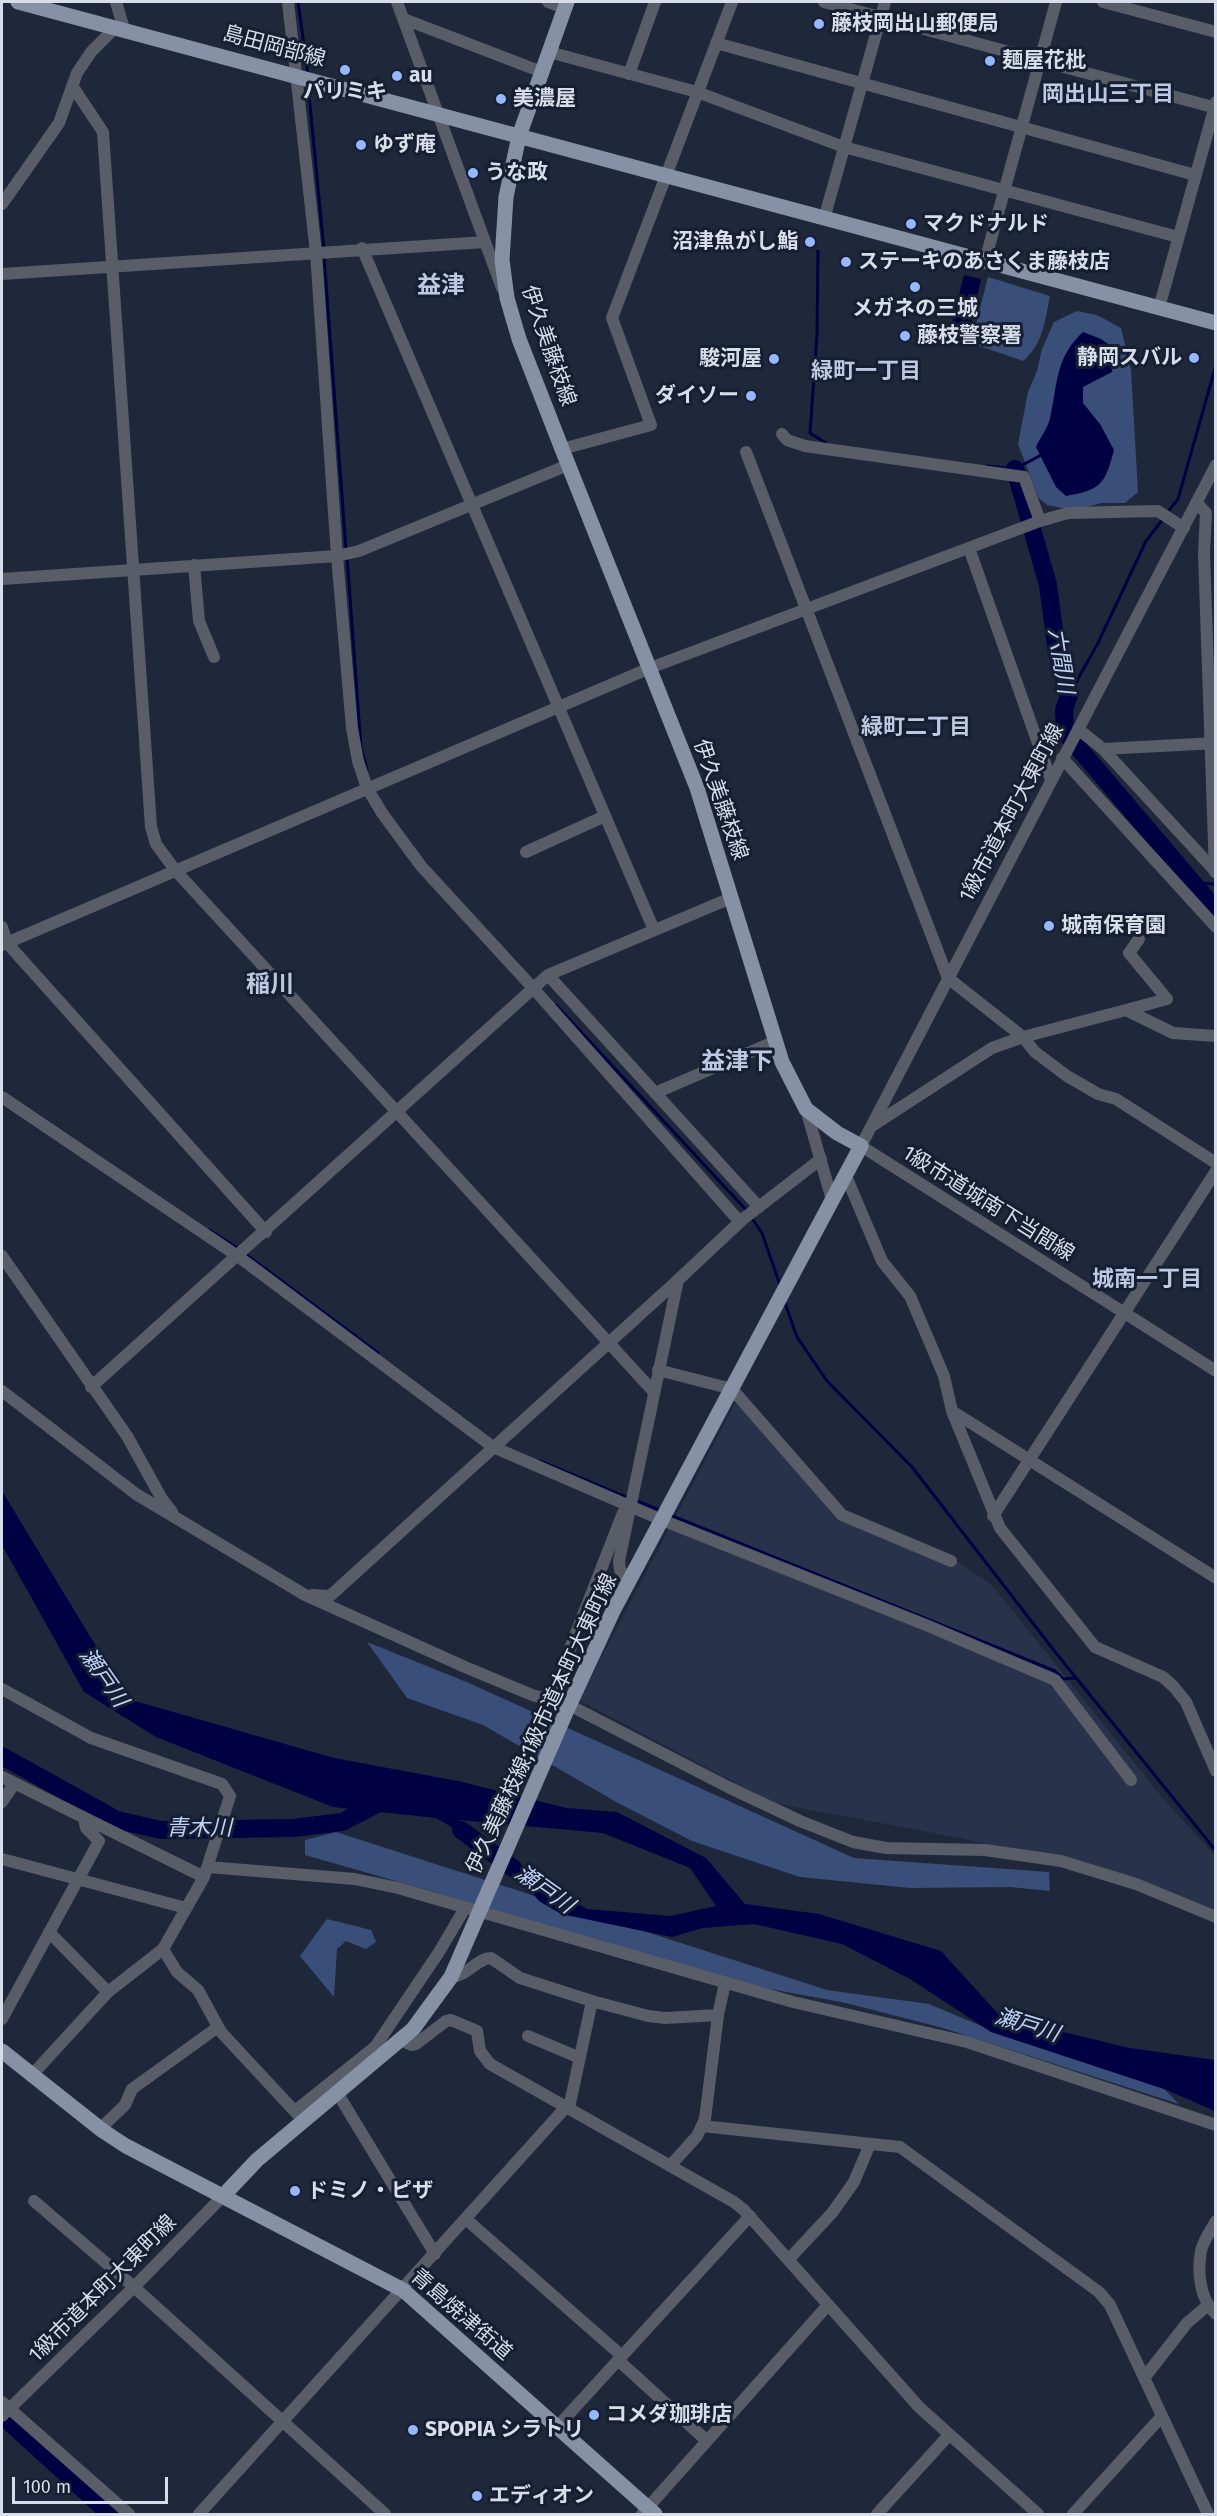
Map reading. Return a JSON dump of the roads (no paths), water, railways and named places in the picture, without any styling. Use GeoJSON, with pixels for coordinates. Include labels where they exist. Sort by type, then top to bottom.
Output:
{"type":"FeatureCollection","features":[{"type":"Feature","properties":{"kind":"main road","name":"島田岡部線"},"geometry":{"type":"LineString","coordinates":[[18,2],[519,136]]}},
{"type":"Feature","properties":{"kind":"main road","name":"伊久美藤枝線"},"geometry":{"type":"LineString","coordinates":[[566,5],[519,136],[506,197],[502,260],[507,298],[519,339],[697,788],[782,1062],[806,1108],[837,1133],[861,1146]]}},
{"type":"Feature","properties":{"kind":"main road"},"geometry":{"type":"LineString","coordinates":[[519,136],[1215,323]]}},
{"type":"Feature","properties":{"kind":"main road","name":"伊久美藤枝線;1級市道本町大東町線"},"geometry":{"type":"LineString","coordinates":[[223,2196],[300,2116],[338,2094],[413,2030],[451,1977],[476,1910],[569,1705],[630,1581],[861,1146]]}},
{"type":"Feature","properties":{"kind":"main road","name":"青島焼津街道"},"geometry":{"type":"LineString","coordinates":[[2,2051],[100,2129],[136,2151],[403,2290],[649,2512]]}},
{"type":"Feature","properties":{"kind":"street"},"geometry":{"type":"LineString","coordinates":[[2,204],[59,123],[77,73],[91,52],[120,28],[116,2]]}},
{"type":"Feature","properties":{"kind":"street"},"geometry":{"type":"LineString","coordinates":[[288,2],[316,253],[337,556],[352,728],[358,761],[368,788],[395,832],[420,866],[742,1221]]}},
{"type":"Feature","properties":{"kind":"street"},"geometry":{"type":"LineString","coordinates":[[397,2],[484,242],[507,298]]}},
{"type":"Feature","properties":{"kind":"street"},"geometry":{"type":"LineString","coordinates":[[548,2],[566,5]]}},
{"type":"Feature","properties":{"kind":"street"},"geometry":{"type":"LineString","coordinates":[[629,74],[655,2]]}},
{"type":"Feature","properties":{"kind":"street"},"geometry":{"type":"LineString","coordinates":[[562,449],[651,425],[612,318],[732,2]]}},
{"type":"Feature","properties":{"kind":"street"},"geometry":{"type":"LineString","coordinates":[[824,2],[1215,106],[1159,308]]}},
{"type":"Feature","properties":{"kind":"street"},"geometry":{"type":"LineString","coordinates":[[824,219],[885,2]]}},
{"type":"Feature","properties":{"kind":"street"},"geometry":{"type":"LineString","coordinates":[[985,261],[1056,2]]}},
{"type":"Feature","properties":{"kind":"street"},"geometry":{"type":"LineString","coordinates":[[1104,2],[1215,32]]}},
{"type":"Feature","properties":{"kind":"street"},"geometry":{"type":"LineString","coordinates":[[404,19],[542,72]]}},
{"type":"Feature","properties":{"kind":"street"},"geometry":{"type":"LineString","coordinates":[[716,43],[1195,175]]}},
{"type":"Feature","properties":{"kind":"street"},"geometry":{"type":"LineString","coordinates":[[549,52],[697,92],[844,147],[1004,192],[1178,237]]}},
{"type":"Feature","properties":{"kind":"street"},"geometry":{"type":"LineString","coordinates":[[73,87],[103,132],[151,827],[156,844],[175,870],[653,1391]]}},
{"type":"Feature","properties":{"kind":"street"},"geometry":{"type":"LineString","coordinates":[[2,274],[316,253],[342,249],[484,242]]}},
{"type":"Feature","properties":{"kind":"street"},"geometry":{"type":"LineString","coordinates":[[362,248],[654,930]]}},
{"type":"Feature","properties":{"kind":"street"},"geometry":{"type":"LineString","coordinates":[[782,434],[787,440],[805,446],[1024,477],[1040,521]]}},
{"type":"Feature","properties":{"kind":"street"},"geometry":{"type":"LineString","coordinates":[[746,452],[948,978],[1023,1037],[1035,1052],[1067,1076],[1098,1094],[1116,1099],[1215,1163]]}},
{"type":"Feature","properties":{"kind":"street"},"geometry":{"type":"LineString","coordinates":[[2,579],[337,556],[358,551],[568,465]]}},
{"type":"Feature","properties":{"kind":"street","name":"1級市道本町大東町線"},"geometry":{"type":"LineString","coordinates":[[861,1146],[1215,465]]}},
{"type":"Feature","properties":{"kind":"street"},"geometry":{"type":"LineString","coordinates":[[1197,503],[1206,513],[1210,553],[1215,870]]}},
{"type":"Feature","properties":{"kind":"street"},"geometry":{"type":"LineString","coordinates":[[4,944],[650,668],[1040,521],[1068,513],[1158,511],[1184,528]]}},
{"type":"Feature","properties":{"kind":"street"},"geometry":{"type":"LineString","coordinates":[[969,548],[1051,780]]}},
{"type":"Feature","properties":{"kind":"street"},"geometry":{"type":"LineString","coordinates":[[194,565],[199,621],[214,657]]}},
{"type":"Feature","properties":{"kind":"street"},"geometry":{"type":"LineString","coordinates":[[1078,729],[1103,749],[1215,870]]}},
{"type":"Feature","properties":{"kind":"street"},"geometry":{"type":"LineString","coordinates":[[1103,749],[1213,743]]}},
{"type":"Feature","properties":{"kind":"street"},"geometry":{"type":"LineString","coordinates":[[1062,758],[1215,927]]}},
{"type":"Feature","properties":{"kind":"street"},"geometry":{"type":"LineString","coordinates":[[526,852],[605,816]]}},
{"type":"Feature","properties":{"kind":"street"},"geometry":{"type":"LineString","coordinates":[[91,1388],[548,975],[731,898]]}},
{"type":"Feature","properties":{"kind":"street"},"geometry":{"type":"LineString","coordinates":[[2,927],[4,944],[266,1232]]}},
{"type":"Feature","properties":{"kind":"street"},"geometry":{"type":"LineString","coordinates":[[871,1127],[992,1048],[1023,1037],[1167,999],[1129,953],[1139,939]]}},
{"type":"Feature","properties":{"kind":"street"},"geometry":{"type":"LineString","coordinates":[[548,975],[759,1207]]}},
{"type":"Feature","properties":{"kind":"street"},"geometry":{"type":"LineString","coordinates":[[1126,1010],[1173,1033],[1215,1036]]}},
{"type":"Feature","properties":{"kind":"street"},"geometry":{"type":"LineString","coordinates":[[655,1093],[776,1041]]}},
{"type":"Feature","properties":{"kind":"street"},"geometry":{"type":"LineString","coordinates":[[2,1097],[238,1257],[493,1447],[630,1504],[662,1520],[926,1625],[1055,1680],[1131,1780]]}},
{"type":"Feature","properties":{"kind":"street"},"geometry":{"type":"LineString","coordinates":[[806,1108],[831,1200]]}},
{"type":"Feature","properties":{"kind":"street","name":"1級市道城南下当間線"},"geometry":{"type":"LineString","coordinates":[[861,1146],[1215,1371]]}},
{"type":"Feature","properties":{"kind":"street"},"geometry":{"type":"LineString","coordinates":[[304,1595],[330,1596],[742,1221],[821,1159]]}},
{"type":"Feature","properties":{"kind":"street"},"geometry":{"type":"LineString","coordinates":[[993,1516],[1125,1314],[1215,1170]]}},
{"type":"Feature","properties":{"kind":"street"},"geometry":{"type":"LineString","coordinates":[[846,1176],[882,1261],[910,1296],[944,1376],[951,1411],[993,1516],[1040,1581],[1095,1647],[1163,1677],[1174,1687],[1186,1702],[1215,1771]]}},
{"type":"Feature","properties":{"kind":"street"},"geometry":{"type":"LineString","coordinates":[[2,1256],[91,1388],[127,1436],[162,1499],[176,1516]]}},
{"type":"Feature","properties":{"kind":"street"},"geometry":{"type":"LineString","coordinates":[[630,1581],[620,1570],[619,1561],[678,1280]]}},
{"type":"Feature","properties":{"kind":"street"},"geometry":{"type":"LineString","coordinates":[[658,1370],[732,1389],[842,1515],[951,1561]]}},
{"type":"Feature","properties":{"kind":"street"},"geometry":{"type":"LineString","coordinates":[[2,1391],[136,1494],[304,1595],[532,1695],[569,1705],[728,1787],[853,1842],[886,1848],[985,1850],[1061,1861],[1136,1884],[1215,1917]]}},
{"type":"Feature","properties":{"kind":"street"},"geometry":{"type":"LineString","coordinates":[[951,1411],[1215,1578]]}},
{"type":"Feature","properties":{"kind":"street"},"geometry":{"type":"LineString","coordinates":[[553,1700],[621,1517],[630,1504]]}},
{"type":"Feature","properties":{"kind":"street"},"geometry":{"type":"LineString","coordinates":[[2,1689],[91,1738],[222,1784],[230,1796],[206,1872],[163,1949],[108,1992],[31,2076]]}},
{"type":"Feature","properties":{"kind":"street"},"geometry":{"type":"LineString","coordinates":[[2,1777],[84,1819],[206,1872],[355,1879],[476,1910],[803,2005],[967,2042],[1215,2125]]}},
{"type":"Feature","properties":{"kind":"street"},"geometry":{"type":"LineString","coordinates":[[2,1802],[14,1784]]}},
{"type":"Feature","properties":{"kind":"street"},"geometry":{"type":"LineString","coordinates":[[2,2019],[99,1841],[86,1827],[84,1819]]}},
{"type":"Feature","properties":{"kind":"street"},"geometry":{"type":"LineString","coordinates":[[2,1859],[186,1908]]}},
{"type":"Feature","properties":{"kind":"street"},"geometry":{"type":"LineString","coordinates":[[163,1949],[177,1972],[198,1990],[218,2028],[300,2116],[375,2047],[432,1962],[476,1910]]}},
{"type":"Feature","properties":{"kind":"street"},"geometry":{"type":"LineString","coordinates":[[49,1932],[108,1992]]}},
{"type":"Feature","properties":{"kind":"street"},"geometry":{"type":"LineString","coordinates":[[451,1977],[461,1977],[485,1958],[491,1958],[520,1978],[592,2001],[665,2018],[718,2015]]}},
{"type":"Feature","properties":{"kind":"street"},"geometry":{"type":"LineString","coordinates":[[670,2166],[697,2136],[702,2126],[708,2103],[718,2015],[725,1983]]}},
{"type":"Feature","properties":{"kind":"street"},"geometry":{"type":"LineString","coordinates":[[199,2514],[567,2107],[592,2001]]}},
{"type":"Feature","properties":{"kind":"street"},"geometry":{"type":"LineString","coordinates":[[402,2040],[411,2045],[416,2044],[446,2021],[451,2020],[477,2031],[480,2051],[490,2064],[734,2202],[789,2259],[919,2407],[1038,2514]]}},
{"type":"Feature","properties":{"kind":"street"},"geometry":{"type":"LineString","coordinates":[[100,2129],[125,2105],[132,2089],[218,2028]]}},
{"type":"Feature","properties":{"kind":"street"},"geometry":{"type":"LineString","coordinates":[[528,2036],[580,2058]]}},
{"type":"Feature","properties":{"kind":"street"},"geometry":{"type":"LineString","coordinates":[[338,2094],[435,2254]]}},
{"type":"Feature","properties":{"kind":"street"},"geometry":{"type":"LineString","coordinates":[[702,2126],[900,2147],[1099,2292],[1110,2306],[1208,2514]]}},
{"type":"Feature","properties":{"kind":"street"},"geometry":{"type":"LineString","coordinates":[[789,2259],[832,2213],[855,2182],[870,2144]]}},
{"type":"Feature","properties":{"kind":"street","name":"1級市道本町大東町線"},"geometry":{"type":"LineString","coordinates":[[4,2409],[134,2287],[223,2196]]}},
{"type":"Feature","properties":{"kind":"street"},"geometry":{"type":"LineString","coordinates":[[34,2201],[134,2287],[385,2514]]}},
{"type":"Feature","properties":{"kind":"street"},"geometry":{"type":"LineString","coordinates":[[557,2427],[750,2216]]}},
{"type":"Feature","properties":{"kind":"street"},"geometry":{"type":"LineString","coordinates":[[467,2220],[620,2358],[707,2441]]}},
{"type":"Feature","properties":{"kind":"street"},"geometry":{"type":"LineString","coordinates":[[1144,2378],[1187,2323],[1211,2310],[1201,2293],[1201,2251],[1215,2221]]}},
{"type":"Feature","properties":{"kind":"street"},"geometry":{"type":"LineString","coordinates":[[649,2512],[707,2441],[828,2304]]}},
{"type":"Feature","properties":{"kind":"street"},"geometry":{"type":"LineString","coordinates":[[4,2409],[129,2514]]}},
{"type":"Feature","properties":{"kind":"street"},"geometry":{"type":"LineString","coordinates":[[1073,2514],[1162,2416]]}},
{"type":"Feature","properties":{"kind":"street"},"geometry":{"type":"LineString","coordinates":[[877,2514],[949,2435]]}},
{"type":"Feature","properties":{"kind":"water"},"geometry":{"type":"Polygon","coordinates":[[[964,275],[981,279],[969,334],[951,326],[964,275]]]}},
{"type":"Feature","properties":{"kind":"water"},"geometry":{"type":"Polygon","coordinates":[[[1083,332],[1101,339],[1115,349],[1112,372],[1083,387],[1083,403],[1100,424],[1114,450],[1108,471],[1100,484],[1087,491],[1066,496],[1056,487],[1036,447],[1049,422],[1062,361],[1067,351],[1083,332]]]}},
{"type":"Feature","properties":{"kind":"water"},"geometry":{"type":"Polygon","coordinates":[[[2,1491],[128,1699],[334,1758],[458,1781],[566,1808],[617,1812],[706,1858],[745,1904],[819,1914],[941,1951],[1001,2017],[1130,2048],[1215,2060],[1215,2111],[1164,2089],[991,2032],[910,1979],[842,1944],[754,1924],[703,1928],[672,1937],[561,1914],[539,1901],[507,1863],[508,1858],[543,1885],[587,1909],[670,1916],[716,1906],[690,1868],[603,1833],[459,1820],[483,1837],[480,1844],[436,1818],[333,1807],[156,1737],[84,1692],[2,1545],[2,1491]]]}},
{"type":"Feature","properties":{"kind":"waterway"},"geometry":{"type":"LineString","coordinates":[[298,2],[308,74]]}},
{"type":"Feature","properties":{"kind":"waterway"},"geometry":{"type":"LineString","coordinates":[[308,84],[324,250]]}},
{"type":"Feature","properties":{"kind":"waterway"},"geometry":{"type":"LineString","coordinates":[[818,251],[817,335],[810,433],[826,443]]}},
{"type":"Feature","properties":{"kind":"waterway"},"geometry":{"type":"LineString","coordinates":[[324,257],[346,549]]}},
{"type":"Feature","properties":{"kind":"waterway"},"geometry":{"type":"LineString","coordinates":[[1167,513],[1178,499],[1216,365]]}},
{"type":"Feature","properties":{"kind":"waterway","name":"六間川"},"geometry":{"type":"LineString","coordinates":[[987,466],[1015,469],[1043,454]]}},
{"type":"Feature","properties":{"kind":"waterway","name":"六間川"},"geometry":{"type":"LineString","coordinates":[[1015,469],[1048,585],[1057,653],[1069,695],[1064,710],[1065,732],[1216,910]]}},
{"type":"Feature","properties":{"kind":"waterway"},"geometry":{"type":"LineString","coordinates":[[1069,695],[1098,643],[1146,541],[1163,519]]}},
{"type":"Feature","properties":{"kind":"waterway"},"geometry":{"type":"LineString","coordinates":[[347,556],[361,748],[367,770]]}},
{"type":"Feature","properties":{"kind":"waterway"},"geometry":{"type":"LineString","coordinates":[[1193,883],[1216,884]]}},
{"type":"Feature","properties":{"kind":"waterway"},"geometry":{"type":"LineString","coordinates":[[556,1005],[747,1211]]}},
{"type":"Feature","properties":{"kind":"waterway"},"geometry":{"type":"LineString","coordinates":[[751,1217],[762,1233],[780,1285]]}},
{"type":"Feature","properties":{"kind":"waterway"},"geometry":{"type":"LineString","coordinates":[[209,1230],[239,1249]]}},
{"type":"Feature","properties":{"kind":"waterway"},"geometry":{"type":"LineString","coordinates":[[244,1253],[378,1353]]}},
{"type":"Feature","properties":{"kind":"waterway"},"geometry":{"type":"LineString","coordinates":[[784,1300],[797,1337],[827,1381],[912,1467],[1056,1653],[1216,1851]]}},
{"type":"Feature","properties":{"kind":"waterway"},"geometry":{"type":"LineString","coordinates":[[540,1461],[628,1498]]}},
{"type":"Feature","properties":{"kind":"waterway"},"geometry":{"type":"LineString","coordinates":[[634,1500],[662,1511]]}},
{"type":"Feature","properties":{"kind":"waterway"},"geometry":{"type":"LineString","coordinates":[[670,1515],[1055,1671],[1063,1679],[1076,1678]]}},
{"type":"Feature","properties":{"kind":"waterway","name":"青木川"},"geometry":{"type":"LineString","coordinates":[[2,1756],[117,1820],[161,1830],[293,1828],[342,1822],[385,1800]]}},
{"type":"Feature","properties":{"kind":"waterway","name":"瀬戸川"},"geometry":{"type":"LineString","coordinates":[[461,1830],[514,1869]]}},
{"type":"Feature","properties":{"kind":"waterway"},"geometry":{"type":"LineString","coordinates":[[2,2415],[110,2514]]}},
{"type":"Feature","properties":{"kind":"place","name":"藤枝岡出山郵便局"},"geometry":{"type":"Point","coordinates":[819,24]}},
{"type":"Feature","properties":{"kind":"place","name":"麺屋花枇"},"geometry":{"type":"Point","coordinates":[990,61]}},
{"type":"Feature","properties":{"kind":"place","name":"パリミキ"},"geometry":{"type":"Point","coordinates":[345,70]}},
{"type":"Feature","properties":{"kind":"place","name":"au"},"geometry":{"type":"Point","coordinates":[397,76]}},
{"type":"Feature","properties":{"kind":"place","name":"美濃屋"},"geometry":{"type":"Point","coordinates":[501,99]}},
{"type":"Feature","properties":{"kind":"place","name":"ゆず庵"},"geometry":{"type":"Point","coordinates":[361,145]}},
{"type":"Feature","properties":{"kind":"place","name":"うな政"},"geometry":{"type":"Point","coordinates":[473,173]}},
{"type":"Feature","properties":{"kind":"place","name":"マクドナルド"},"geometry":{"type":"Point","coordinates":[911,224]}},
{"type":"Feature","properties":{"kind":"place","name":"沼津魚がし鮨"},"geometry":{"type":"Point","coordinates":[810,242]}},
{"type":"Feature","properties":{"kind":"place","name":"ステーキのあさくま藤枝店"},"geometry":{"type":"Point","coordinates":[846,262]}},
{"type":"Feature","properties":{"kind":"place","name":"メガネの三城"},"geometry":{"type":"Point","coordinates":[915,287]}},
{"type":"Feature","properties":{"kind":"place","name":"藤枝警察署"},"geometry":{"type":"Point","coordinates":[905,336]}},
{"type":"Feature","properties":{"kind":"place","name":"静岡スバル"},"geometry":{"type":"Point","coordinates":[1194,358]}},
{"type":"Feature","properties":{"kind":"place","name":"駿河屋"},"geometry":{"type":"Point","coordinates":[774,359]}},
{"type":"Feature","properties":{"kind":"place","name":"ダイソー"},"geometry":{"type":"Point","coordinates":[751,396]}},
{"type":"Feature","properties":{"kind":"place","name":"城南保育園"},"geometry":{"type":"Point","coordinates":[1049,926]}},
{"type":"Feature","properties":{"kind":"place","name":"ドミノ・ピザ"},"geometry":{"type":"Point","coordinates":[295,2191]}},
{"type":"Feature","properties":{"kind":"place","name":"コメダ珈琲店"},"geometry":{"type":"Point","coordinates":[594,2415]}},
{"type":"Feature","properties":{"kind":"place","name":"SPOPIA シラトリ"},"geometry":{"type":"Point","coordinates":[413,2430]}},
{"type":"Feature","properties":{"kind":"place","name":"エディオン"},"geometry":{"type":"Point","coordinates":[477,2496]}},
{"type":"Feature","properties":{"kind":"district","name":"岡出山三丁目"},"geometry":{"type":"Point","coordinates":[1108,95]}},
{"type":"Feature","properties":{"kind":"district","name":"益津"},"geometry":{"type":"Point","coordinates":[441,286]}},
{"type":"Feature","properties":{"kind":"district","name":"緑町一丁目"},"geometry":{"type":"Point","coordinates":[866,372]}},
{"type":"Feature","properties":{"kind":"district","name":"緑町二丁目"},"geometry":{"type":"Point","coordinates":[916,728]}},
{"type":"Feature","properties":{"kind":"district","name":"稲川"},"geometry":{"type":"Point","coordinates":[270,985]}},
{"type":"Feature","properties":{"kind":"district","name":"益津下"},"geometry":{"type":"Point","coordinates":[737,1062]}},
{"type":"Feature","properties":{"kind":"district","name":"城南一丁目"},"geometry":{"type":"Point","coordinates":[1147,1280]}}]}
